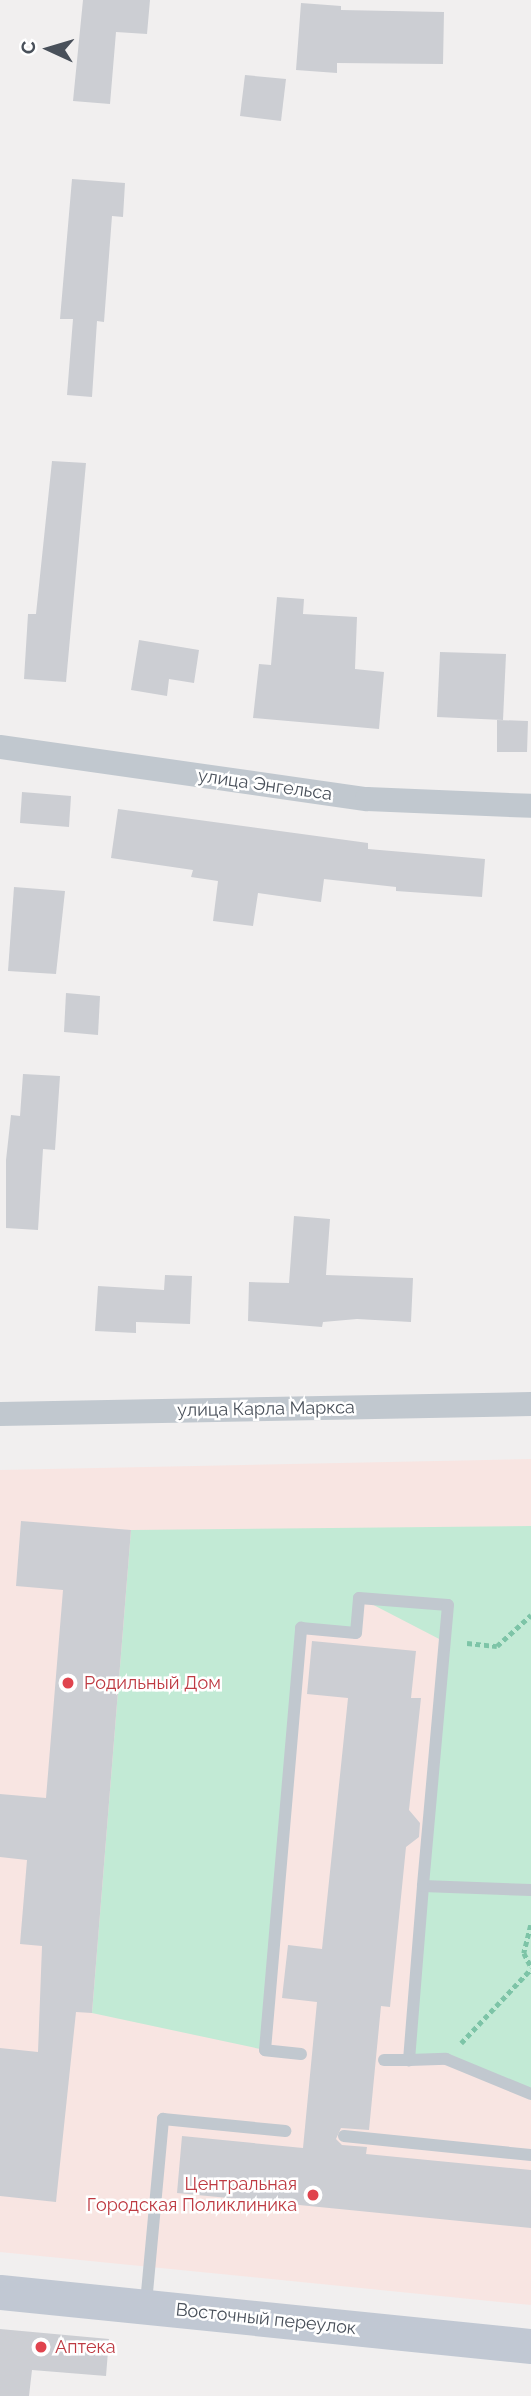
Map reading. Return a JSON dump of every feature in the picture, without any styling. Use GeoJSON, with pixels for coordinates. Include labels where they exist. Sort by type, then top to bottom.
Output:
{"type":"FeatureCollection","features":[{"type":"Feature","properties":{"kind":"street","name":"улица Энгельса"},"geometry":{"type":"LineString","coordinates":[[0,747],[367,799],[531,806]]}},
{"type":"Feature","properties":{"kind":"street","name":"улица Карла Маркса"},"geometry":{"type":"LineString","coordinates":[[0,1414],[531,1404]]}},
{"type":"Feature","properties":{"kind":"street","name":"Восточный переулок"},"geometry":{"type":"LineString","coordinates":[[0,2292],[531,2346]]}},
{"type":"Feature","properties":{"kind":"lane"},"geometry":{"type":"LineString","coordinates":[[301,2054],[265,2050],[301,1628],[356,1633],[359,1598],[448,1605],[409,2060]]}},
{"type":"Feature","properties":{"kind":"lane"},"geometry":{"type":"LineString","coordinates":[[423,1886],[531,1890]]}},
{"type":"Feature","properties":{"kind":"lane"},"geometry":{"type":"LineString","coordinates":[[384,2060],[446,2059],[531,2094]]}},
{"type":"Feature","properties":{"kind":"lane"},"geometry":{"type":"LineString","coordinates":[[146,2307],[163,2119],[285,2131]]}},
{"type":"Feature","properties":{"kind":"lane"},"geometry":{"type":"LineString","coordinates":[[344,2136],[531,2155]]}},
{"type":"Feature","properties":{"kind":"path"},"geometry":{"type":"LineString","coordinates":[[445,1642],[497,1646],[531,1615]]}},
{"type":"Feature","properties":{"kind":"path"},"geometry":{"type":"LineString","coordinates":[[446,2059],[531,1968],[524,1953],[531,1925]]}},
{"type":"Feature","properties":{"kind":"shaded area"},"geometry":{"type":"Polygon","coordinates":[[[531,1459],[531,2305],[0,2252],[0,1470],[531,1459]]]}},
{"type":"Feature","properties":{"kind":"green space"},"geometry":{"type":"Polygon","coordinates":[[[531,1526],[531,2094],[446,2059],[409,2060],[445,1642],[360,1598],[356,1633],[301,1628],[265,2050],[92,2013],[131,1530],[531,1526]]]}},
{"type":"Feature","properties":{"kind":"building"},"geometry":{"type":"Polygon","coordinates":[[[83,0],[150,0],[147,34],[116,32],[110,104],[73,101],[83,0]]]}},
{"type":"Feature","properties":{"kind":"building"},"geometry":{"type":"Polygon","coordinates":[[[301,3],[341,6],[341,10],[444,12],[443,64],[337,63],[337,73],[296,70],[301,3]]]}},
{"type":"Feature","properties":{"kind":"building"},"geometry":{"type":"Polygon","coordinates":[[[245,75],[286,79],[281,121],[240,116],[245,75]]]}},
{"type":"Feature","properties":{"kind":"building"},"geometry":{"type":"Polygon","coordinates":[[[72,179],[125,183],[123,217],[112,216],[104,322],[97,321],[92,397],[67,395],[73,319],[60,319],[72,179]]]}},
{"type":"Feature","properties":{"kind":"building"},"geometry":{"type":"Polygon","coordinates":[[[52,461],[86,463],[66,682],[24,679],[28,614],[36,614],[52,461]]]}},
{"type":"Feature","properties":{"kind":"building"},"geometry":{"type":"Polygon","coordinates":[[[277,597],[304,599],[303,614],[357,617],[355,669],[384,672],[379,729],[253,718],[259,664],[271,665],[277,597]]]}},
{"type":"Feature","properties":{"kind":"building"},"geometry":{"type":"Polygon","coordinates":[[[139,640],[199,650],[194,683],[169,679],[167,696],[131,690],[139,640]]]}},
{"type":"Feature","properties":{"kind":"building"},"geometry":{"type":"Polygon","coordinates":[[[440,652],[506,654],[503,720],[437,717],[440,652]]]}},
{"type":"Feature","properties":{"kind":"building"},"geometry":{"type":"Polygon","coordinates":[[[497,720],[528,721],[527,752],[497,752],[497,720]]]}},
{"type":"Feature","properties":{"kind":"building"},"geometry":{"type":"Polygon","coordinates":[[[22,792],[71,796],[69,827],[20,823],[22,792]]]}},
{"type":"Feature","properties":{"kind":"building"},"geometry":{"type":"Polygon","coordinates":[[[118,809],[368,843],[368,849],[485,859],[482,897],[396,891],[396,887],[324,879],[321,902],[258,893],[253,926],[213,921],[218,881],[191,877],[193,870],[111,858],[118,809]]]}},
{"type":"Feature","properties":{"kind":"building"},"geometry":{"type":"Polygon","coordinates":[[[14,887],[65,891],[56,974],[8,971],[14,887]]]}},
{"type":"Feature","properties":{"kind":"building"},"geometry":{"type":"Polygon","coordinates":[[[66,993],[100,996],[98,1035],[64,1032],[66,993]]]}},
{"type":"Feature","properties":{"kind":"building"},"geometry":{"type":"Polygon","coordinates":[[[23,1074],[60,1076],[55,1150],[43,1149],[38,1230],[6,1228],[6,1160],[11,1115],[20,1116],[23,1074]]]}},
{"type":"Feature","properties":{"kind":"building"},"geometry":{"type":"Polygon","coordinates":[[[294,1216],[330,1219],[326,1275],[413,1278],[411,1322],[357,1319],[323,1322],[322,1327],[248,1321],[249,1282],[289,1283],[294,1216]]]}},
{"type":"Feature","properties":{"kind":"building"},"geometry":{"type":"Polygon","coordinates":[[[165,1275],[192,1276],[190,1324],[136,1322],[136,1333],[95,1331],[98,1286],[164,1290],[165,1275]]]}},
{"type":"Feature","properties":{"kind":"building"},"geometry":{"type":"Polygon","coordinates":[[[21,1521],[131,1530],[92,2013],[76,2012],[56,2202],[0,2196],[0,2048],[38,2052],[42,1946],[20,1944],[27,1860],[0,1857],[0,1794],[46,1798],[63,1590],[16,1586],[21,1521]]]}},
{"type":"Feature","properties":{"kind":"building"},"geometry":{"type":"Polygon","coordinates":[[[312,1641],[416,1651],[411,1698],[421,1698],[409,1810],[420,1823],[419,1837],[406,1847],[390,2007],[381,2006],[369,2130],[341,2128],[336,2139],[342,2145],[367,2147],[366,2154],[531,2170],[531,2228],[177,2193],[182,2136],[303,2148],[317,2002],[282,1998],[288,1945],[322,1949],[348,1698],[307,1694],[312,1641]]]}},
{"type":"Feature","properties":{"kind":"building"},"geometry":{"type":"Polygon","coordinates":[[[0,2329],[109,2339],[106,2376],[32,2370],[29,2396],[0,2396],[0,2329]]]}},
{"type":"Feature","properties":{"kind":"place","name":"Родильный Дом"},"geometry":{"type":"Point","coordinates":[68,1683]}},
{"type":"Feature","properties":{"kind":"place","name":"Центральная Городская Поликлиника"},"geometry":{"type":"Point","coordinates":[313,2195]}},
{"type":"Feature","properties":{"kind":"place","name":"Аптека"},"geometry":{"type":"Point","coordinates":[41,2347]}}]}
